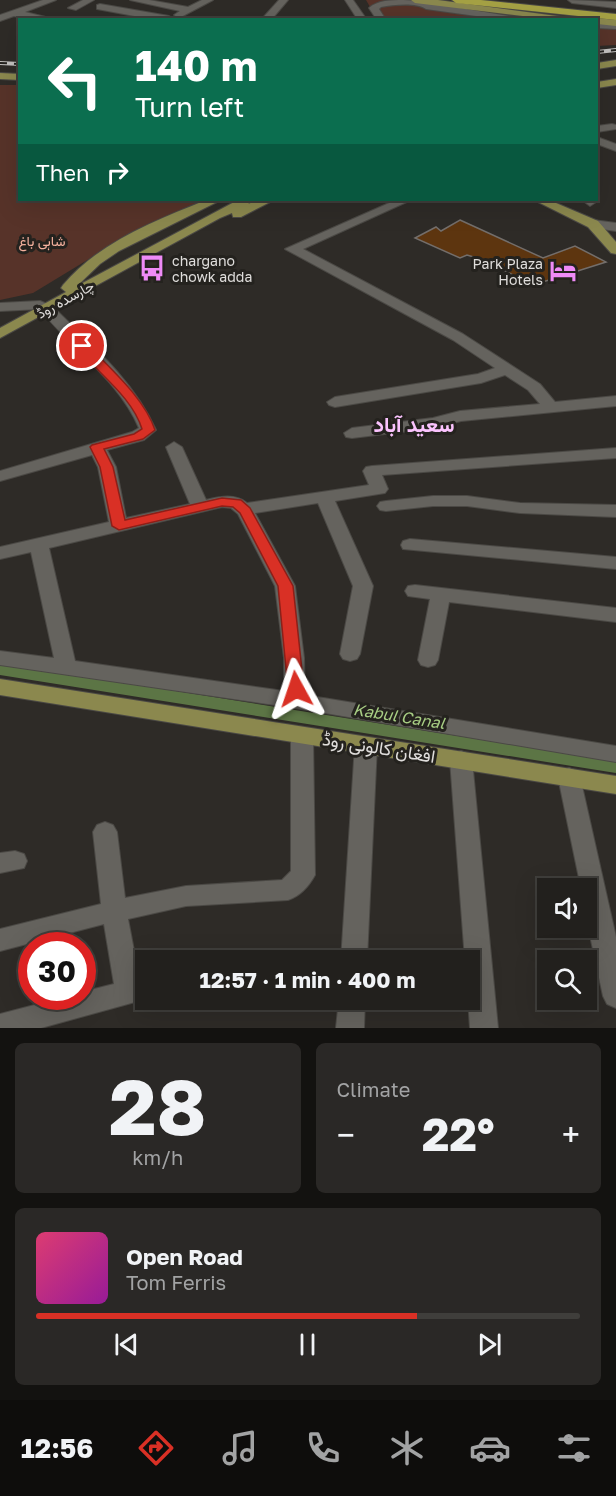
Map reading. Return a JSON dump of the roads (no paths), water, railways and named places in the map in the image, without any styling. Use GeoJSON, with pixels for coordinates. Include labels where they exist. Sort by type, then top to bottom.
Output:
{"type":"FeatureCollection","features":[{"type":"Feature","properties":{"kind":"highway"},"geometry":{"type":"LineString","coordinates":[[456,0],[616,11]]}},
{"type":"Feature","properties":{"kind":"highway"},"geometry":{"type":"LineString","coordinates":[[481,0],[616,11]]}},
{"type":"Feature","properties":{"kind":"highway"},"geometry":{"type":"LineString","coordinates":[[506,0],[616,11]]}},
{"type":"Feature","properties":{"kind":"highway"},"geometry":{"type":"LineString","coordinates":[[537,0],[616,11]]}},
{"type":"Feature","properties":{"kind":"main road"},"geometry":{"type":"LineString","coordinates":[[415,0],[566,18]]}},
{"type":"Feature","properties":{"kind":"main road"},"geometry":{"type":"LineString","coordinates":[[598,69],[616,66]]}},
{"type":"Feature","properties":{"kind":"main road"},"geometry":{"type":"LineString","coordinates":[[598,76],[616,74]]}},
{"type":"Feature","properties":{"kind":"main road"},"geometry":{"type":"LineString","coordinates":[[0,77],[18,78]]}},
{"type":"Feature","properties":{"kind":"main road"},"geometry":{"type":"LineString","coordinates":[[598,84],[616,81]]}},
{"type":"Feature","properties":{"kind":"main road"},"geometry":{"type":"LineString","coordinates":[[213,201],[150,230],[107,254],[76,275],[74,290],[114,277],[181,240],[266,201]]}},
{"type":"Feature","properties":{"kind":"main road"},"geometry":{"type":"LineString","coordinates":[[124,260],[155,234],[224,201]]}},
{"type":"Feature","properties":{"kind":"main road"},"geometry":{"type":"LineString","coordinates":[[124,260],[245,201]]}},
{"type":"Feature","properties":{"kind":"main road"},"geometry":{"type":"LineString","coordinates":[[542,201],[593,224],[616,250]]}},
{"type":"Feature","properties":{"kind":"main road","name":"چارسدہ روڈ"},"geometry":{"type":"LineString","coordinates":[[0,334],[124,260]]}},
{"type":"Feature","properties":{"kind":"main road","name":"چارسدہ روڈ"},"geometry":{"type":"LineString","coordinates":[[0,324],[48,306]]}},
{"type":"Feature","properties":{"kind":"main road","name":"افغان کالونی روڈ"},"geometry":{"type":"LineString","coordinates":[[0,687],[616,785]]}},
{"type":"Feature","properties":{"kind":"street"},"geometry":{"type":"LineString","coordinates":[[23,0],[37,5]]}},
{"type":"Feature","properties":{"kind":"street"},"geometry":{"type":"LineString","coordinates":[[0,18],[52,0]]}},
{"type":"Feature","properties":{"kind":"street"},"geometry":{"type":"LineString","coordinates":[[73,8],[90,0]]}},
{"type":"Feature","properties":{"kind":"street"},"geometry":{"type":"LineString","coordinates":[[115,0],[100,7],[164,18]]}},
{"type":"Feature","properties":{"kind":"street"},"geometry":{"type":"LineString","coordinates":[[134,0],[188,10]]}},
{"type":"Feature","properties":{"kind":"street"},"geometry":{"type":"LineString","coordinates":[[147,15],[177,0]]}},
{"type":"Feature","properties":{"kind":"street"},"geometry":{"type":"LineString","coordinates":[[171,18],[209,0]]}},
{"type":"Feature","properties":{"kind":"street"},"geometry":{"type":"LineString","coordinates":[[267,18],[284,0]]}},
{"type":"Feature","properties":{"kind":"street"},"geometry":{"type":"LineString","coordinates":[[349,0],[362,18]]}},
{"type":"Feature","properties":{"kind":"street"},"geometry":{"type":"LineString","coordinates":[[572,0],[616,11]]}},
{"type":"Feature","properties":{"kind":"street"},"geometry":{"type":"LineString","coordinates":[[126,12],[147,1]]}},
{"type":"Feature","properties":{"kind":"street"},"geometry":{"type":"LineString","coordinates":[[381,18],[374,8],[379,3],[401,1],[552,18]]}},
{"type":"Feature","properties":{"kind":"street"},"geometry":{"type":"LineString","coordinates":[[387,18],[382,7],[396,3],[513,18]]}},
{"type":"Feature","properties":{"kind":"street"},"geometry":{"type":"LineString","coordinates":[[15,13],[43,18]]}},
{"type":"Feature","properties":{"kind":"street"},"geometry":{"type":"LineString","coordinates":[[598,23],[616,25]]}},
{"type":"Feature","properties":{"kind":"street"},"geometry":{"type":"LineString","coordinates":[[598,129],[612,127]]}},
{"type":"Feature","properties":{"kind":"street"},"geometry":{"type":"LineString","coordinates":[[598,140],[616,148]]}},
{"type":"Feature","properties":{"kind":"street"},"geometry":{"type":"LineString","coordinates":[[403,201],[292,249],[458,337],[534,387],[551,407]]}},
{"type":"Feature","properties":{"kind":"street"},"geometry":{"type":"LineString","coordinates":[[593,224],[616,227]]}},
{"type":"Feature","properties":{"kind":"street"},"geometry":{"type":"LineString","coordinates":[[0,307],[48,306],[130,399],[146,421],[148,430],[138,436],[0,476]]}},
{"type":"Feature","properties":{"kind":"street"},"geometry":{"type":"LineString","coordinates":[[335,402],[481,378],[507,369]]}},
{"type":"Feature","properties":{"kind":"street"},"geometry":{"type":"LineString","coordinates":[[352,433],[434,423],[460,416],[616,401]]}},
{"type":"Feature","properties":{"kind":"street"},"geometry":{"type":"LineString","coordinates":[[97,447],[107,467],[119,526]]}},
{"type":"Feature","properties":{"kind":"street"},"geometry":{"type":"LineString","coordinates":[[174,447],[200,507]]}},
{"type":"Feature","properties":{"kind":"street"},"geometry":{"type":"LineString","coordinates":[[242,509],[379,489],[372,471],[616,453]]}},
{"type":"Feature","properties":{"kind":"street"},"geometry":{"type":"LineString","coordinates":[[324,497],[363,586],[350,654]]}},
{"type":"Feature","properties":{"kind":"street"},"geometry":{"type":"LineString","coordinates":[[386,506],[433,501],[467,501],[520,508],[616,511]]}},
{"type":"Feature","properties":{"kind":"street"},"geometry":{"type":"LineString","coordinates":[[0,553],[200,507],[236,502],[285,586],[295,700]]}},
{"type":"Feature","properties":{"kind":"street"},"geometry":{"type":"LineString","coordinates":[[39,545],[66,667]]}},
{"type":"Feature","properties":{"kind":"street"},"geometry":{"type":"LineString","coordinates":[[410,545],[616,562]]}},
{"type":"Feature","properties":{"kind":"street"},"geometry":{"type":"LineString","coordinates":[[415,591],[616,615]]}},
{"type":"Feature","properties":{"kind":"street"},"geometry":{"type":"LineString","coordinates":[[428,660],[441,594]]}},
{"type":"Feature","properties":{"kind":"street"},"geometry":{"type":"LineString","coordinates":[[0,658],[295,700],[308,705],[616,754]]}},
{"type":"Feature","properties":{"kind":"street"},"geometry":{"type":"LineString","coordinates":[[0,940],[114,911],[186,896],[288,890],[303,875],[302,735]]}},
{"type":"Feature","properties":{"kind":"street"},"geometry":{"type":"LineString","coordinates":[[355,950],[366,745]]}},
{"type":"Feature","properties":{"kind":"street"},"geometry":{"type":"LineString","coordinates":[[461,760],[484,1028]]}},
{"type":"Feature","properties":{"kind":"street"},"geometry":{"type":"LineString","coordinates":[[569,777],[616,996]]}},
{"type":"Feature","properties":{"kind":"street"},"geometry":{"type":"LineString","coordinates":[[105,832],[114,911],[135,982]]}},
{"type":"Feature","properties":{"kind":"street"},"geometry":{"type":"LineString","coordinates":[[0,1027],[135,990]]}},
{"type":"Feature","properties":{"kind":"street"},"geometry":{"type":"LineString","coordinates":[[350,1028],[351,1010]]}},
{"type":"Feature","properties":{"kind":"waterway","name":"Kabul Canal"},"geometry":{"type":"LineString","coordinates":[[0,669],[616,767]]}},
{"type":"Feature","properties":{"kind":"railway"},"geometry":{"type":"LineString","coordinates":[[598,52],[616,50]]}},
{"type":"Feature","properties":{"kind":"railway"},"geometry":{"type":"LineString","coordinates":[[0,63],[18,64]]}},
{"type":"Feature","properties":{"kind":"place","name":"chargano chowk adda"},"geometry":{"type":"Point","coordinates":[152,268]}},
{"type":"Feature","properties":{"kind":"place","name":"Park Plaza Hotels"},"geometry":{"type":"Point","coordinates":[563,271]}},
{"type":"Feature","properties":{"kind":"district","name":"سعید آباد"},"geometry":{"type":"Point","coordinates":[414,424]}},
{"type":"Feature","properties":{"kind":"park label","name":"شاہی باغ"},"geometry":{"type":"Point","coordinates":[42,240]}}]}
